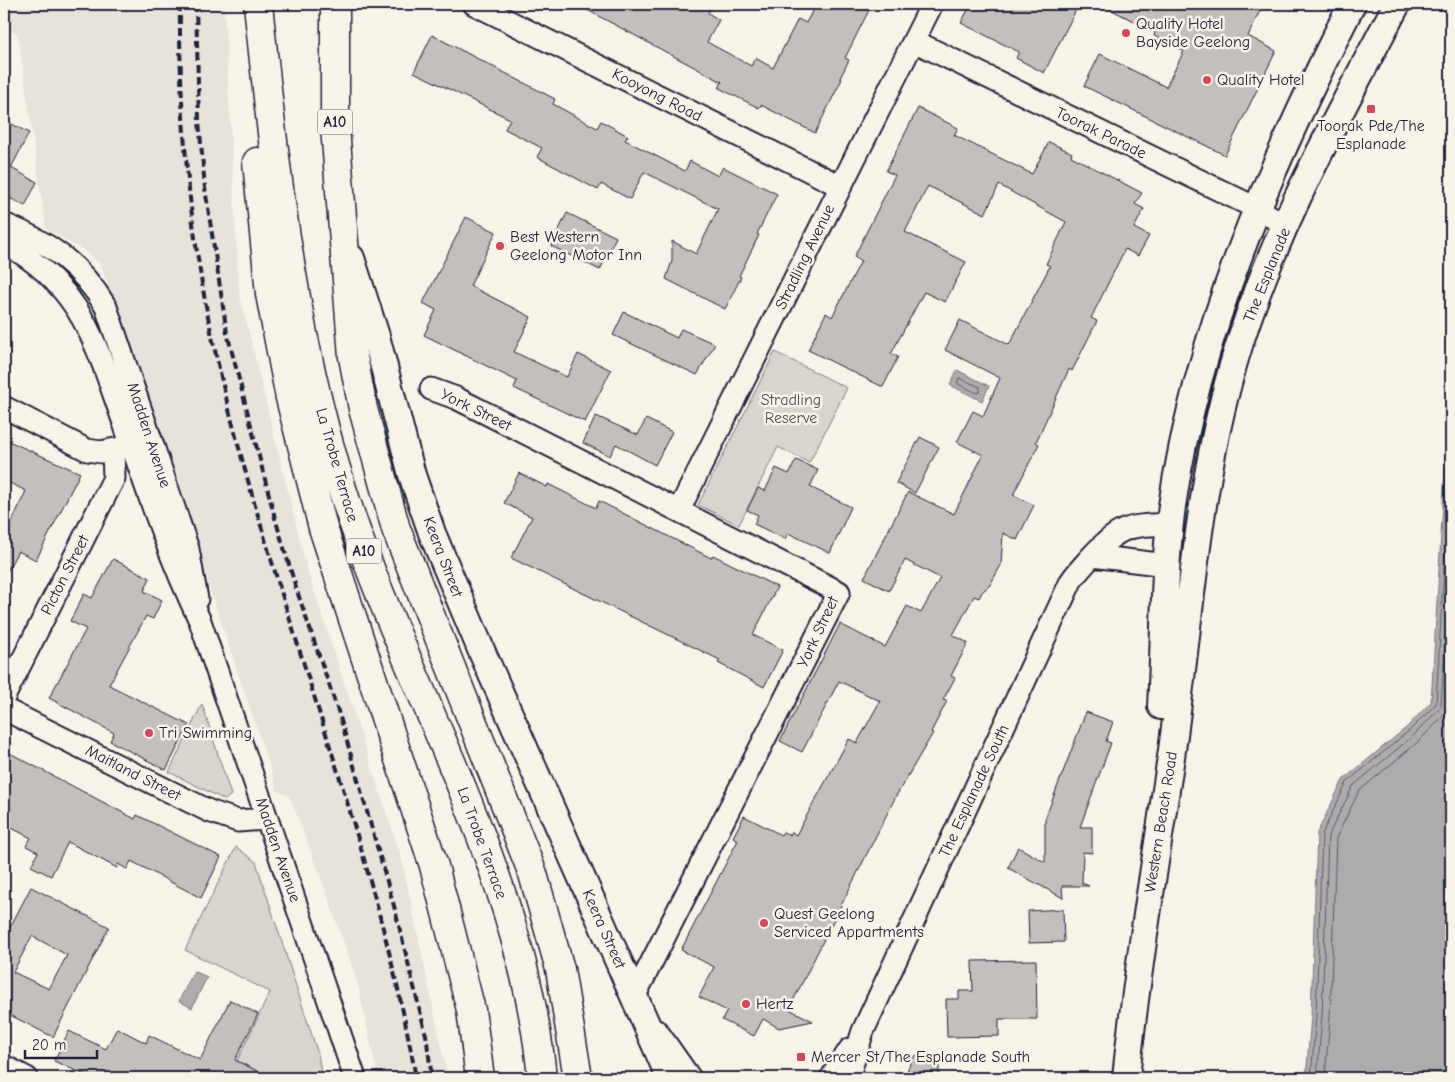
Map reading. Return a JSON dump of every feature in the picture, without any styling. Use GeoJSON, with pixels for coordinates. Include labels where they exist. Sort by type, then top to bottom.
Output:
{"type":"FeatureCollection","features":[{"type":"Feature","properties":{"kind":"highway"},"geometry":{"type":"LineString","coordinates":[[258,4],[256,158],[270,294],[290,398],[324,528],[434,866],[471,1010],[480,1078]]}},
{"type":"Feature","properties":{"kind":"highway","name":"La Trobe Terrace"},"geometry":{"type":"LineString","coordinates":[[258,4],[274,154],[295,298],[324,423],[353,520],[384,603],[474,815],[490,859],[526,984],[535,1025],[542,1078]]}},
{"type":"Feature","properties":{"kind":"highway","name":"Keera Street"},"geometry":{"type":"LineString","coordinates":[[335,4],[335,127],[345,240]]}},
{"type":"Feature","properties":{"kind":"highway","name":"A10"},"geometry":{"type":"LineString","coordinates":[[345,240],[353,357],[363,409],[379,469],[396,529],[533,874],[560,969],[578,1078]]}},
{"type":"Feature","properties":{"kind":"street","name":"Kooyong Road"},"geometry":{"type":"LineString","coordinates":[[474,4],[840,186]]}},
{"type":"Feature","properties":{"kind":"street","name":"Stradling Avenue"},"geometry":{"type":"LineString","coordinates":[[679,510],[932,4]]}},
{"type":"Feature","properties":{"kind":"street","name":"The Esplanade"},"geometry":{"type":"LineString","coordinates":[[1167,565],[1170,524],[1185,442],[1208,347],[1227,284],[1295,118],[1352,4]]}},
{"type":"Feature","properties":{"kind":"street","name":"The Esplanade"},"geometry":{"type":"LineString","coordinates":[[1195,565],[1218,429],[1234,360],[1253,305],[1315,163],[1397,4]]}},
{"type":"Feature","properties":{"kind":"street","name":"Toorak Parade"},"geometry":{"type":"LineString","coordinates":[[914,40],[1258,209],[1287,226]]}},
{"type":"Feature","properties":{"kind":"street","name":"Madden Avenue"},"geometry":{"type":"LineString","coordinates":[[4,224],[35,238],[70,261],[93,286],[106,307],[132,445]]}},
{"type":"Feature","properties":{"kind":"street","name":"Keera Street"},"geometry":{"type":"LineString","coordinates":[[345,240],[376,336],[412,475],[432,533],[670,1078]]}},
{"type":"Feature","properties":{"kind":"street","name":"Madden Avenue"},"geometry":{"type":"LineString","coordinates":[[4,243],[27,256],[55,280],[71,300],[86,324],[132,445],[188,549],[200,621],[355,1078]]}},
{"type":"Feature","properties":{"kind":"street"},"geometry":{"type":"LineString","coordinates":[[55,280],[70,261]]}},
{"type":"Feature","properties":{"kind":"street","name":"York Street"},"geometry":{"type":"LineString","coordinates":[[431,389],[456,398],[839,592],[635,1000]]}},
{"type":"Feature","properties":{"kind":"street"},"geometry":{"type":"LineString","coordinates":[[4,407],[87,450],[101,452],[132,445]]}},
{"type":"Feature","properties":{"kind":"street","name":"Picton Street"},"geometry":{"type":"LineString","coordinates":[[4,697],[132,445]]}},
{"type":"Feature","properties":{"kind":"street","name":"The Esplanade South"},"geometry":{"type":"LineString","coordinates":[[848,1078],[863,1031],[1071,581],[1104,541],[1119,532],[1137,526],[1170,524],[1199,535]]}},
{"type":"Feature","properties":{"kind":"street"},"geometry":{"type":"LineString","coordinates":[[1092,556],[1167,565],[1195,565]]}},
{"type":"Feature","properties":{"kind":"street","name":"Western Beach Road"},"geometry":{"type":"LineString","coordinates":[[1110,1078],[1120,987],[1157,748],[1167,565]]}},
{"type":"Feature","properties":{"kind":"street","name":"Western Beach Road"},"geometry":{"type":"LineString","coordinates":[[1126,1078],[1140,958],[1172,748],[1195,565]]}},
{"type":"Feature","properties":{"kind":"street","name":"Maitland Street"},"geometry":{"type":"LineString","coordinates":[[4,709],[209,811],[238,821],[267,819]]}},
{"type":"Feature","properties":{"kind":"street"},"geometry":{"type":"LineString","coordinates":[[635,1000],[690,1078]]}},
{"type":"Feature","properties":{"kind":"street","name":"The Esplanade South"},"geometry":{"type":"LineString","coordinates":[[831,1078],[863,1031]]}},
{"type":"Feature","properties":{"kind":"street"},"geometry":{"type":"LineString","coordinates":[[4,1066],[28,1078]]}},
{"type":"Feature","properties":{"kind":"shaded area"},"geometry":{"type":"Polygon","coordinates":[[[4,4],[224,4],[239,292],[307,569],[402,860],[448,1078],[378,1078],[357,981],[323,883],[289,795],[278,792],[103,271],[100,264],[81,249],[46,229],[18,35],[4,26],[4,4]]]}},
{"type":"Feature","properties":{"kind":"green space","name":"Stradling Reserve"},"geometry":{"type":"Polygon","coordinates":[[[775,352],[847,388],[809,463],[778,447],[739,525],[698,505],[775,352]]]}},
{"type":"Feature","properties":{"kind":"green space"},"geometry":{"type":"Polygon","coordinates":[[[202,704],[231,795],[225,800],[169,772],[202,704]]]}},
{"type":"Feature","properties":{"kind":"green space"},"geometry":{"type":"Polygon","coordinates":[[[236,847],[256,862],[318,1054],[322,1078],[272,1078],[237,1061],[270,992],[185,950],[236,847]]]}},
{"type":"Feature","properties":{"kind":"water"},"geometry":{"type":"Polygon","coordinates":[[[1451,367],[1451,1078],[1306,1078],[1311,1016],[1317,833],[1343,780],[1407,727],[1431,702],[1447,437],[1445,406],[1451,367]]]}},
{"type":"Feature","properties":{"kind":"water"},"geometry":{"type":"Polygon","coordinates":[[[957,370],[989,386],[982,401],[950,385],[957,370]]]}},
{"type":"Feature","properties":{"kind":"water"},"geometry":{"type":"Polygon","coordinates":[[[194,971],[207,977],[192,1008],[179,1001],[194,971]]]}},
{"type":"Feature","properties":{"kind":"building"},"geometry":{"type":"Polygon","coordinates":[[[576,4],[713,4],[708,13],[719,20],[707,42],[751,66],[755,58],[773,68],[798,19],[806,23],[816,4],[872,4],[845,58],[849,60],[840,78],[842,79],[815,133],[761,105],[759,108],[719,88],[722,82],[576,4]]]}},
{"type":"Feature","properties":{"kind":"building"},"geometry":{"type":"Polygon","coordinates":[[[971,4],[1079,4],[1044,73],[1016,58],[1019,52],[961,23],[971,4]]]}},
{"type":"Feature","properties":{"kind":"building","name":"Quality Hotel"},"geometry":{"type":"Polygon","coordinates":[[[1100,4],[1263,4],[1248,36],[1276,51],[1225,155],[1084,86],[1100,54],[1166,87],[1184,51],[1154,36],[1155,32],[1100,4]]]}},
{"type":"Feature","properties":{"kind":"building"},"geometry":{"type":"Polygon","coordinates":[[[432,35],[555,99],[553,104],[597,128],[601,121],[628,136],[625,140],[685,171],[690,161],[718,176],[723,167],[777,194],[757,234],[759,235],[725,309],[666,279],[672,261],[672,241],[696,254],[718,209],[644,172],[630,199],[601,184],[598,190],[537,157],[542,148],[505,129],[510,119],[414,72],[432,35]]]}},
{"type":"Feature","properties":{"kind":"building"},"geometry":{"type":"Polygon","coordinates":[[[918,108],[958,128],[954,135],[1032,174],[1049,142],[1072,153],[1071,156],[1142,193],[1135,204],[1144,209],[1134,228],[1149,236],[1138,256],[1125,249],[1091,318],[1097,321],[1072,371],[1069,369],[1036,442],[1039,444],[1013,495],[1034,505],[1017,540],[1003,533],[1001,565],[990,585],[982,592],[979,598],[974,596],[953,635],[968,643],[951,676],[955,678],[943,700],[947,701],[931,732],[933,733],[896,796],[789,1009],[813,1021],[779,1028],[763,1019],[754,1036],[722,1020],[727,1011],[699,997],[714,967],[681,950],[738,840],[733,837],[744,816],[781,835],[783,832],[790,835],[792,832],[796,835],[849,739],[857,743],[880,701],[839,681],[802,752],[780,741],[840,624],[885,647],[907,606],[921,613],[940,578],[905,560],[889,591],[864,578],[908,492],[954,514],[983,455],[957,442],[973,411],[983,416],[1000,378],[945,350],[960,320],[1009,345],[1050,266],[1046,264],[1066,222],[999,185],[985,214],[928,186],[905,232],[966,262],[945,302],[924,292],[891,354],[898,357],[883,387],[808,350],[826,313],[832,317],[861,261],[854,257],[895,175],[886,171],[918,108]]]}},
{"type":"Feature","properties":{"kind":"building"},"geometry":{"type":"Polygon","coordinates":[[[4,120],[29,133],[11,168],[37,182],[25,206],[4,195],[4,120]]]}},
{"type":"Feature","properties":{"kind":"building"},"geometry":{"type":"Polygon","coordinates":[[[567,213],[616,237],[600,270],[551,246],[567,213]]]}},
{"type":"Feature","properties":{"kind":"building"},"geometry":{"type":"Polygon","coordinates":[[[466,217],[496,232],[470,286],[531,317],[514,352],[567,377],[578,354],[611,370],[585,422],[514,388],[517,381],[424,335],[436,310],[423,303],[466,217]]]}},
{"type":"Feature","properties":{"kind":"building"},"geometry":{"type":"Polygon","coordinates":[[[624,312],[677,338],[681,329],[715,344],[697,375],[613,335],[624,312]]]}},
{"type":"Feature","properties":{"kind":"building"},"geometry":{"type":"Polygon","coordinates":[[[596,416],[638,435],[646,419],[672,432],[655,465],[616,444],[610,456],[583,443],[596,416]]]}},
{"type":"Feature","properties":{"kind":"building"},"geometry":{"type":"Polygon","coordinates":[[[920,437],[939,447],[915,493],[896,483],[920,437]]]}},
{"type":"Feature","properties":{"kind":"building"},"geometry":{"type":"Polygon","coordinates":[[[4,439],[80,473],[36,560],[18,551],[4,577],[4,539],[26,491],[4,480],[4,439]]]}},
{"type":"Feature","properties":{"kind":"building"},"geometry":{"type":"Polygon","coordinates":[[[796,460],[818,470],[810,487],[851,507],[830,553],[788,533],[785,539],[754,524],[758,515],[747,510],[758,488],[765,491],[776,468],[789,474],[796,460]]]}},
{"type":"Feature","properties":{"kind":"building"},"geometry":{"type":"Polygon","coordinates":[[[519,473],[547,487],[548,484],[596,508],[599,501],[711,558],[713,555],[777,587],[753,635],[783,650],[764,687],[718,663],[720,660],[511,558],[532,517],[504,503],[519,473]]]}},
{"type":"Feature","properties":{"kind":"building"},"geometry":{"type":"Polygon","coordinates":[[[113,559],[150,578],[144,591],[162,600],[153,619],[146,616],[109,685],[189,725],[166,770],[110,741],[114,733],[49,698],[86,629],[70,621],[84,594],[92,598],[113,559]]]}},
{"type":"Feature","properties":{"kind":"building"},"geometry":{"type":"Polygon","coordinates":[[[1086,712],[1113,722],[1106,741],[1111,743],[1080,827],[1092,827],[1092,853],[1083,852],[1082,883],[1089,886],[1062,886],[1063,898],[1008,868],[1018,847],[1045,862],[1045,819],[1086,712]]]}},
{"type":"Feature","properties":{"kind":"building"},"geometry":{"type":"Polygon","coordinates":[[[4,750],[135,819],[137,815],[221,857],[201,898],[131,861],[127,869],[118,864],[117,868],[68,842],[51,876],[31,866],[38,852],[26,846],[31,838],[4,824],[4,750]]]}},
{"type":"Feature","properties":{"kind":"building"},"geometry":{"type":"Polygon","coordinates":[[[31,887],[109,927],[53,1037],[4,1012],[4,939],[31,887]],[[32,936],[13,972],[49,989],[67,955],[32,936]]]}},
{"type":"Feature","properties":{"kind":"building"},"geometry":{"type":"Polygon","coordinates":[[[1063,909],[1064,942],[1029,943],[1028,911],[1063,909]]]}},
{"type":"Feature","properties":{"kind":"building"},"geometry":{"type":"Polygon","coordinates":[[[1036,960],[1037,1019],[999,1019],[999,1036],[947,1037],[946,999],[959,999],[959,991],[973,991],[972,961],[1036,960]]]}},
{"type":"Feature","properties":{"kind":"building"},"geometry":{"type":"Polygon","coordinates":[[[230,1000],[258,1014],[235,1060],[271,1078],[92,1078],[54,1061],[69,1031],[106,1049],[117,1028],[146,1043],[149,1035],[200,1060],[230,1000]]]}},
{"type":"Feature","properties":{"kind":"building"},"geometry":{"type":"Polygon","coordinates":[[[939,1054],[939,1078],[915,1078],[915,1075],[905,1075],[914,1056],[939,1054]]]}},
{"type":"Feature","properties":{"kind":"railway"},"geometry":{"type":"LineString","coordinates":[[180,4],[184,133],[192,219],[214,346],[236,438],[262,529],[347,802],[373,893],[397,985],[416,1078]]}},
{"type":"Feature","properties":{"kind":"railway"},"geometry":{"type":"LineString","coordinates":[[196,4],[199,121],[205,188],[227,333],[275,518],[296,588],[340,717],[394,906],[426,1035],[432,1078]]}},
{"type":"Feature","properties":{"kind":"place","name":"Quality Hotel Bayside Geelong"},"geometry":{"type":"Point","coordinates":[1126,33]}},
{"type":"Feature","properties":{"kind":"place","name":"Quality Hotel"},"geometry":{"type":"Point","coordinates":[1207,80]}},
{"type":"Feature","properties":{"kind":"place","name":"Toorak Pde/The Esplanade"},"geometry":{"type":"Point","coordinates":[1371,109]}},
{"type":"Feature","properties":{"kind":"place","name":"Best Western Geelong Motor Inn"},"geometry":{"type":"Point","coordinates":[500,246]}},
{"type":"Feature","properties":{"kind":"place","name":"Tri Swimming"},"geometry":{"type":"Point","coordinates":[149,733]}},
{"type":"Feature","properties":{"kind":"place","name":"Quest Geelong Serviced Appartments"},"geometry":{"type":"Point","coordinates":[764,923]}},
{"type":"Feature","properties":{"kind":"place","name":"Hertz"},"geometry":{"type":"Point","coordinates":[746,1004]}},
{"type":"Feature","properties":{"kind":"place","name":"Mercer St/The Esplanade South"},"geometry":{"type":"Point","coordinates":[801,1057]}}]}
